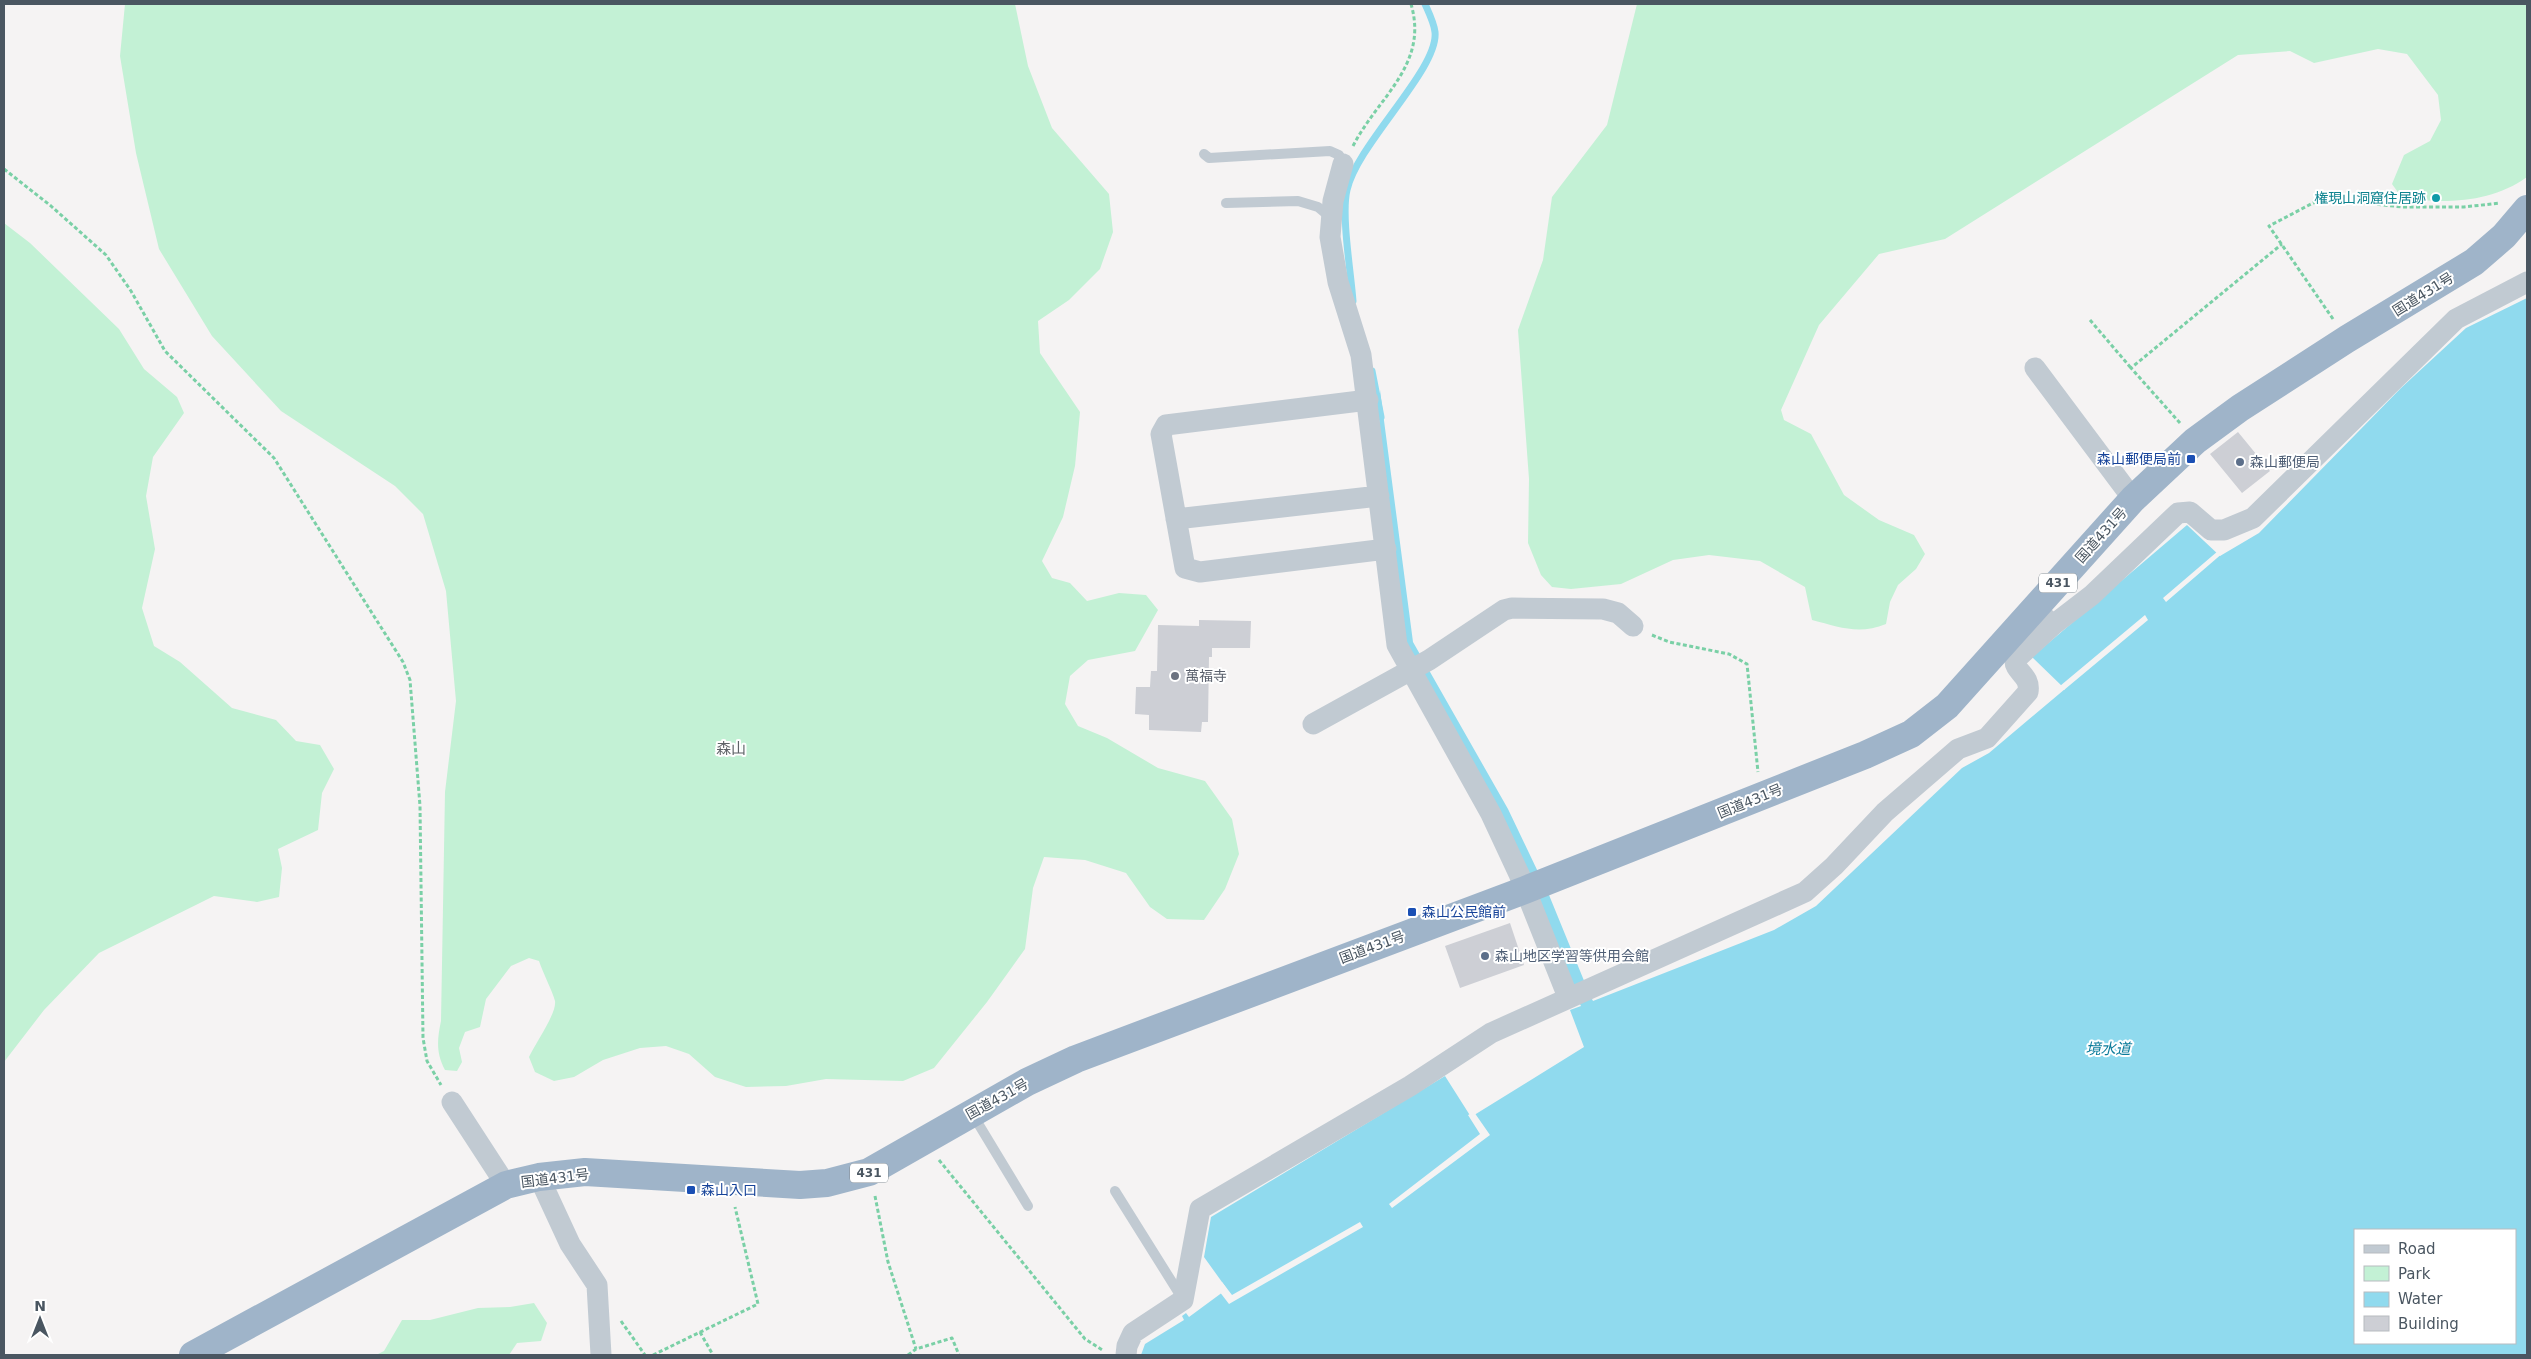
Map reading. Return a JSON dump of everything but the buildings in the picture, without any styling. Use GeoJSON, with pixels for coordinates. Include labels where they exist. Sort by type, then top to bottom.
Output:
{"type":"FeatureCollection","features":[{"type":"Feature","properties":{"kind":"highway","name":"国道431号"},"geometry":{"type":"LineString","coordinates":[[193,1355],[506,1184],[539,1177],[585,1172],[800,1185],[827,1183],[869,1172],[925,1142],[971,1113],[1027,1082],[1076,1060],[1534,887],[1865,755],[1911,734],[1947,706],[2044,616],[2133,499],[2195,440],[2240,408],[2346,339],[2474,262],[2504,236],[2518,205]]}},
{"type":"Feature","properties":{"kind":"street"},"geometry":{"type":"LineString","coordinates":[[1343,164],[1333,201],[1330,236],[1338,282],[1361,355],[1397,645],[1418,666],[1491,814],[1534,887],[1577,992]]}},
{"type":"Feature","properties":{"kind":"street"},"geometry":{"type":"LineString","coordinates":[[1126,1355],[1127,1346],[1133,1333],[1183,1300],[1200,1209],[1410,1086],[1491,1033],[1577,992],[1804,892],[1817,883],[1892,805],[1958,748],[1987,738],[2028,692],[2028,680],[2016,666],[2016,660],[2044,616],[2092,595],[2178,514],[2190,512],[2211,530],[2224,530],[2253,518],[2456,319],[2527,282]]}},
{"type":"Feature","properties":{"kind":"street"},"geometry":{"type":"LineString","coordinates":[[2035,368],[2133,499]]}},
{"type":"Feature","properties":{"kind":"street"},"geometry":{"type":"LineString","coordinates":[[1368,400],[1166,426],[1161,434],[1185,568],[1200,572],[1386,549]]}},
{"type":"Feature","properties":{"kind":"street"},"geometry":{"type":"LineString","coordinates":[[1176,519],[1379,496]]}},
{"type":"Feature","properties":{"kind":"street"},"geometry":{"type":"LineString","coordinates":[[1313,724],[1418,666],[1504,610],[1512,608],[1572,607],[1603,609],[1618,613],[1634,626]]}},
{"type":"Feature","properties":{"kind":"street"},"geometry":{"type":"LineString","coordinates":[[452,1102],[506,1184]]}},
{"type":"Feature","properties":{"kind":"street"},"geometry":{"type":"LineString","coordinates":[[539,1177],[570,1244],[597,1285],[601,1355]]}},
{"type":"Feature","properties":{"kind":"lane"},"geometry":{"type":"LineString","coordinates":[[1204,154],[1209,158],[1216,158],[1330,151],[1339,155],[1343,164]]}},
{"type":"Feature","properties":{"kind":"lane"},"geometry":{"type":"LineString","coordinates":[[1226,202],[1298,201],[1318,207],[1331,218]]}},
{"type":"Feature","properties":{"kind":"lane"},"geometry":{"type":"LineString","coordinates":[[971,1113],[1028,1206]]}},
{"type":"Feature","properties":{"kind":"lane"},"geometry":{"type":"LineString","coordinates":[[1115,1191],[1183,1300]]}},
{"type":"Feature","properties":{"kind":"path"},"geometry":{"type":"LineString","coordinates":[[1343,164],[1361,129],[1405,70],[1414,48],[1411,4]]}},
{"type":"Feature","properties":{"kind":"path"},"geometry":{"type":"LineString","coordinates":[[4,169],[51,206],[106,255],[131,290],[165,351],[274,458],[403,662],[410,680],[420,806],[422,1038],[427,1061],[452,1102]]}},
{"type":"Feature","properties":{"kind":"path"},"geometry":{"type":"LineString","coordinates":[[2346,339],[2269,226],[2314,203],[2330,199],[2402,207],[2518,205]]}},
{"type":"Feature","properties":{"kind":"path"},"geometry":{"type":"LineString","coordinates":[[2131,368],[2282,244]]}},
{"type":"Feature","properties":{"kind":"path"},"geometry":{"type":"LineString","coordinates":[[2090,320],[2195,440]]}},
{"type":"Feature","properties":{"kind":"path"},"geometry":{"type":"LineString","coordinates":[[1634,626],[1669,642],[1729,654],[1747,664],[1761,797]]}},
{"type":"Feature","properties":{"kind":"path"},"geometry":{"type":"LineString","coordinates":[[925,1142],[1085,1339],[1112,1355]]}},
{"type":"Feature","properties":{"kind":"path"},"geometry":{"type":"LineString","coordinates":[[869,1172],[888,1262],[916,1349]]}},
{"type":"Feature","properties":{"kind":"path"},"geometry":{"type":"LineString","coordinates":[[653,1355],[758,1304],[730,1181]]}},
{"type":"Feature","properties":{"kind":"path"},"geometry":{"type":"LineString","coordinates":[[700,1332],[713,1355]]}},
{"type":"Feature","properties":{"kind":"path"},"geometry":{"type":"LineString","coordinates":[[908,1355],[916,1349],[952,1338],[959,1355]]}},
{"type":"Feature","properties":{"kind":"green space"},"geometry":{"type":"Polygon","coordinates":[[[125,4],[1015,4],[1028,66],[1052,128],[1109,194],[1113,232],[1100,269],[1069,300],[1038,321],[1040,353],[1080,412],[1075,466],[1063,517],[1042,561],[1052,578],[1070,583],[1087,601],[1119,593],[1146,595],[1158,610],[1135,651],[1088,660],[1070,676],[1065,704],[1078,726],[1107,738],[1158,768],[1205,781],[1232,819],[1239,854],[1225,889],[1204,920],[1167,919],[1150,907],[1126,873],[1085,860],[1044,857],[1033,888],[1025,949],[987,1002],[934,1068],[903,1081],[826,1079],[786,1086],[746,1087],[715,1077],[689,1054],[666,1046],[640,1048],[603,1060],[574,1077],[554,1081],[535,1072],[529,1057],[553,1013],[555,1001],[539,961],[529,958],[511,966],[486,999],[480,1027],[465,1032],[459,1048],[462,1062],[457,1071],[445,1070],[438,1046],[441,1021],[445,792],[456,701],[446,591],[423,514],[395,486],[281,411],[212,336],[159,249],[136,153],[120,56],[125,4]]]}},
{"type":"Feature","properties":{"kind":"green space"},"geometry":{"type":"Polygon","coordinates":[[[1637,4],[2527,4],[2527,177],[2513,186],[2498,192],[2467,200],[2435,201],[2402,198],[2392,184],[2404,155],[2430,141],[2441,120],[2438,95],[2407,54],[2378,49],[2314,63],[2290,51],[2238,55],[1945,239],[1879,254],[1819,325],[1781,410],[1784,420],[1811,434],[1844,495],[1879,520],[1914,535],[1925,554],[1916,569],[1898,585],[1890,602],[1886,624],[1867,629],[1849,629],[1812,620],[1805,587],[1760,561],[1709,555],[1673,560],[1621,584],[1571,589],[1552,587],[1541,575],[1528,543],[1529,479],[1518,330],[1543,260],[1552,197],[1607,125],[1637,4]]]}},
{"type":"Feature","properties":{"kind":"green space"},"geometry":{"type":"Polygon","coordinates":[[[4,223],[30,243],[119,329],[144,369],[177,397],[184,413],[153,457],[146,496],[155,549],[142,608],[154,646],[180,662],[232,708],[276,720],[296,741],[320,745],[334,769],[322,793],[318,830],[278,849],[282,868],[279,897],[257,902],[214,896],[99,953],[44,1010],[4,1062],[4,223]]]}},
{"type":"Feature","properties":{"kind":"green space"},"geometry":{"type":"Polygon","coordinates":[[[534,1303],[547,1323],[541,1341],[517,1343],[509,1355],[376,1355],[384,1351],[402,1320],[430,1320],[478,1308],[510,1307],[534,1303]]]}},
{"type":"Feature","properties":{"kind":"water","name":"境水道"},"geometry":{"type":"Polygon","coordinates":[[[2527,298],[2527,1355],[1141,1355],[1145,1344],[1184,1320],[1182,1316],[1186,1313],[1189,1317],[1227,1289],[1204,1257],[1211,1217],[1445,1076],[1471,1117],[1584,1047],[1570,1010],[1581,1006],[1575,994],[1587,989],[1593,1001],[1774,930],[1816,906],[1962,768],[1989,753],[2065,689],[2032,657],[2187,525],[2220,556],[2259,533],[2401,388],[2466,328],[2527,298]]]}},
{"type":"Feature","properties":{"kind":"water"},"geometry":{"type":"Polygon","coordinates":[[[1380,390],[1413,642],[1508,809],[1549,895],[1587,988],[1575,993],[1405,647],[1379,432],[1380,390]]]}},
{"type":"Feature","properties":{"kind":"pier"},"geometry":{"type":"Polygon","coordinates":[[[2218,551],[2224,552],[2166,602],[2163,598],[2218,551]]]}},
{"type":"Feature","properties":{"kind":"pier"},"geometry":{"type":"Polygon","coordinates":[[[2145,615],[2148,620],[2064,690],[2060,686],[2145,615]]]}},
{"type":"Feature","properties":{"kind":"pier"},"geometry":{"type":"Polygon","coordinates":[[[1474,1112],[1490,1135],[1392,1208],[1389,1204],[1480,1134],[1468,1115],[1474,1112]]]}},
{"type":"Feature","properties":{"kind":"pier"},"geometry":{"type":"Polygon","coordinates":[[[1360,1222],[1363,1227],[1229,1304],[1219,1291],[1223,1288],[1220,1284],[1222,1282],[1232,1295],[1360,1222]]]}},
{"type":"Feature","properties":{"kind":"waterway"},"geometry":{"type":"LineString","coordinates":[[1353,301],[1345,214],[1347,190],[1354,172],[1366,151],[1412,86],[1433,48],[1435,32],[1425,4]]}},
{"type":"Feature","properties":{"kind":"waterway"},"geometry":{"type":"LineString","coordinates":[[1372,371],[1381,417]]}},
{"type":"Feature","properties":{"kind":"place","name":"権現山洞窟住居跡"},"geometry":{"type":"Point","coordinates":[2436,198]}},
{"type":"Feature","properties":{"kind":"place","name":"森山郵便局前"},"geometry":{"type":"Point","coordinates":[2191,459]}},
{"type":"Feature","properties":{"kind":"place","name":"森山郵便局"},"geometry":{"type":"Point","coordinates":[2240,462]}},
{"type":"Feature","properties":{"kind":"place","name":"萬福寺"},"geometry":{"type":"Point","coordinates":[1175,676]}},
{"type":"Feature","properties":{"kind":"place","name":"森山公民館前"},"geometry":{"type":"Point","coordinates":[1412,912]}},
{"type":"Feature","properties":{"kind":"place","name":"森山地区学習等供用会館"},"geometry":{"type":"Point","coordinates":[1485,956]}},
{"type":"Feature","properties":{"kind":"place","name":"森山入口"},"geometry":{"type":"Point","coordinates":[691,1190]}},
{"type":"Feature","properties":{"kind":"district","name":"森山"},"geometry":{"type":"Point","coordinates":[731,749]}}]}
